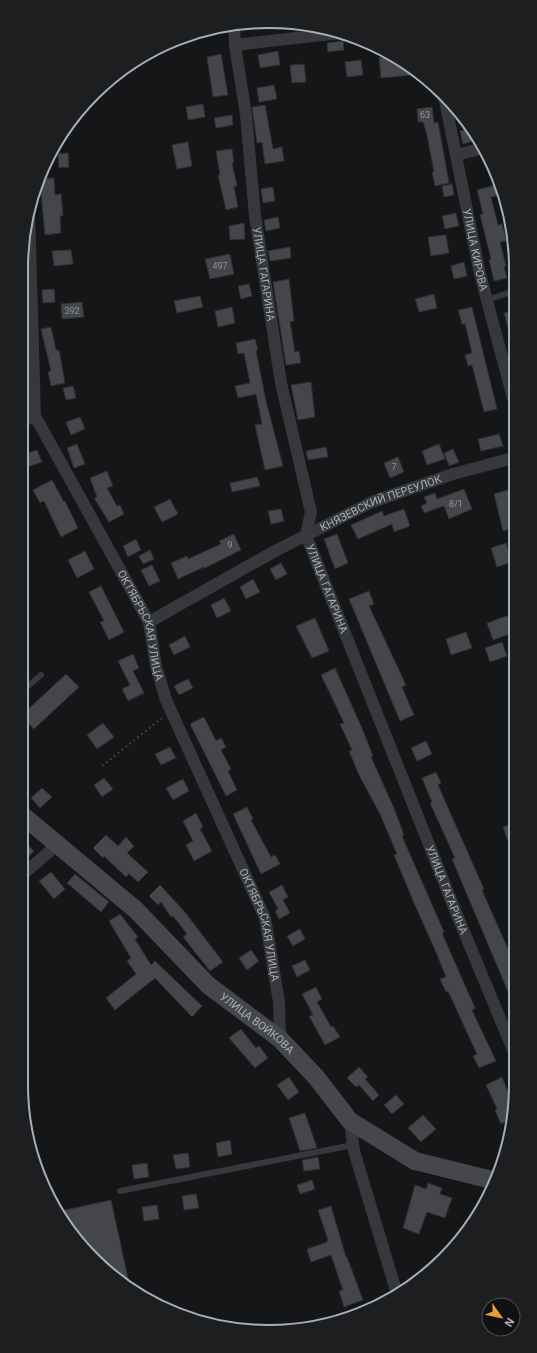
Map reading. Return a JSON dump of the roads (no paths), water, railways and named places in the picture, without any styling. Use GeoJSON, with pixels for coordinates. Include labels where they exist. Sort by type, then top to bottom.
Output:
{"type":"FeatureCollection","features":[{"type":"Feature","properties":{"kind":"street","name":"УЛИЦА ГАГАРИНА"},"geometry":{"type":"LineString","coordinates":[[234,31],[235,45],[246,115],[255,216],[281,383],[311,512],[306,535],[452,902],[509,1040]]}},
{"type":"Feature","properties":{"kind":"street"},"geometry":{"type":"LineString","coordinates":[[235,45],[324,35]]}},
{"type":"Feature","properties":{"kind":"street","name":"УЛИЦА КИРОВА"},"geometry":{"type":"LineString","coordinates":[[446,107],[480,274],[509,383]]}},
{"type":"Feature","properties":{"kind":"street"},"geometry":{"type":"LineString","coordinates":[[457,155],[478,149]]}},
{"type":"Feature","properties":{"kind":"street","name":"ОКТЯБРЬСКАЯ УЛИЦА"},"geometry":{"type":"LineString","coordinates":[[30,240],[35,416],[149,622],[156,666],[171,711],[264,918],[279,1002],[280,1039]]}},
{"type":"Feature","properties":{"kind":"street"},"geometry":{"type":"LineString","coordinates":[[28,419],[35,416]]}},
{"type":"Feature","properties":{"kind":"street","name":"КНЯЗЕВСКИЙ ПЕРЕУЛОК"},"geometry":{"type":"LineString","coordinates":[[149,622],[306,535],[372,502],[453,474],[509,459]]}},
{"type":"Feature","properties":{"kind":"street","name":"УЛИЦА ВОЙКОВА"},"geometry":{"type":"LineString","coordinates":[[28,820],[136,910],[208,985],[280,1039],[316,1078],[350,1120]]}},
{"type":"Feature","properties":{"kind":"street"},"geometry":{"type":"LineString","coordinates":[[28,870],[57,845]]}},
{"type":"Feature","properties":{"kind":"street"},"geometry":{"type":"LineString","coordinates":[[350,1120],[353,1145],[395,1289]]}},
{"type":"Feature","properties":{"kind":"street"},"geometry":{"type":"LineString","coordinates":[[350,1120],[415,1161],[490,1179]]}},
{"type":"Feature","properties":{"kind":"lane"},"geometry":{"type":"LineString","coordinates":[[487,300],[509,293]]}},
{"type":"Feature","properties":{"kind":"lane"},"geometry":{"type":"LineString","coordinates":[[28,686],[41,675]]}},
{"type":"Feature","properties":{"kind":"lane"},"geometry":{"type":"LineString","coordinates":[[120,1191],[353,1145]]}}]}
